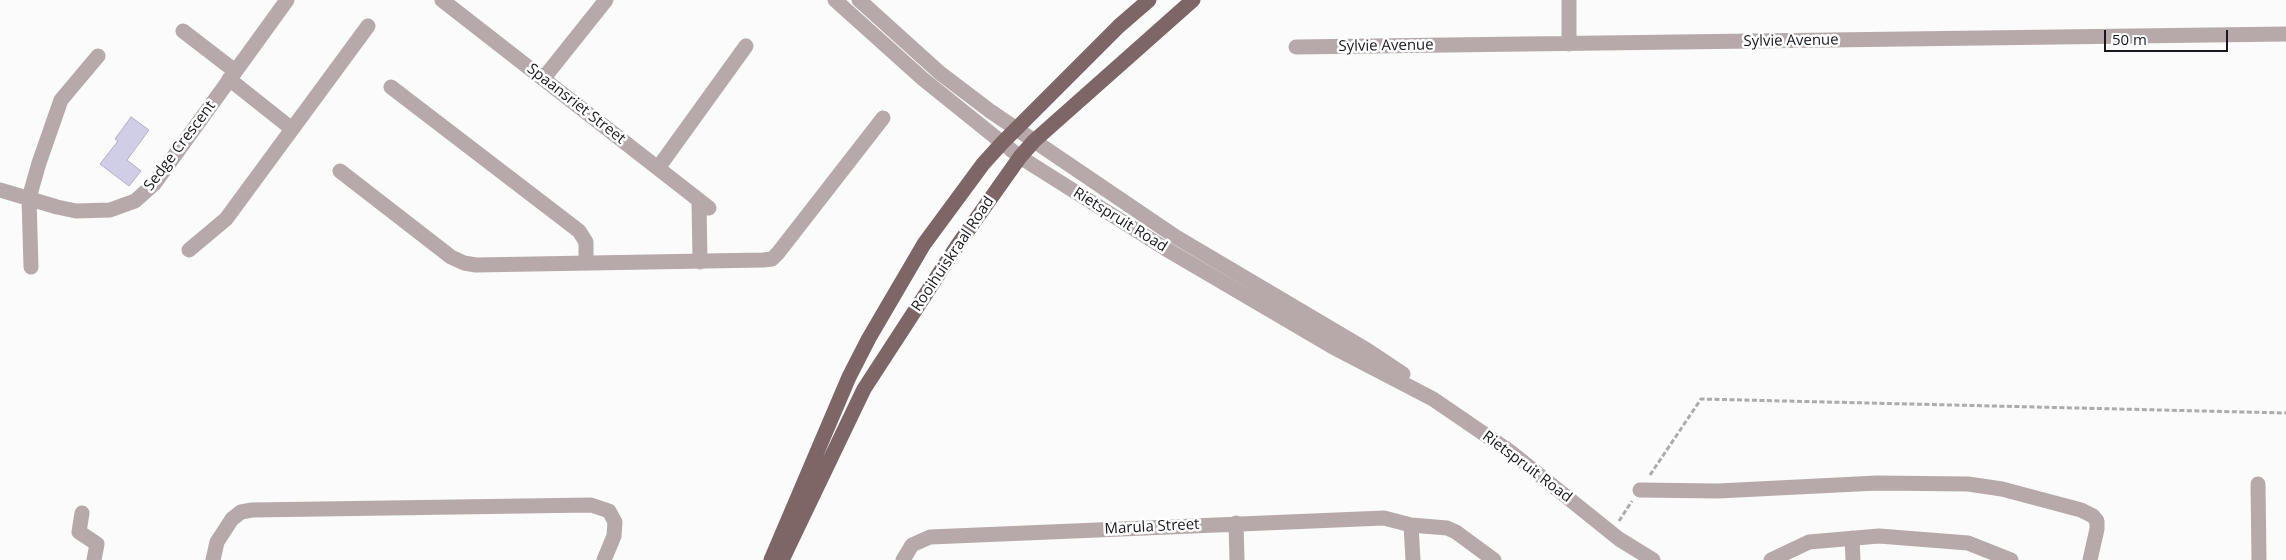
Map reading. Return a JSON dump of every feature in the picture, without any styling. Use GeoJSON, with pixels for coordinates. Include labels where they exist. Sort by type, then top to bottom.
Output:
{"type":"FeatureCollection","features":[{"type":"Feature","properties":{"kind":"main road","name":"Rooihuiskraal Road"},"geometry":{"type":"LineString","coordinates":[[771,560],[846,384],[869,338],[924,244],[983,164],[1002,143],[1119,26],[1150,0]]}},
{"type":"Feature","properties":{"kind":"main road","name":"Rooihuiskraal Road"},"geometry":{"type":"LineString","coordinates":[[782,560],[864,389],[957,246],[1020,157],[1034,141],[1192,0]]}},
{"type":"Feature","properties":{"kind":"street","name":"Sedge Crescent"},"geometry":{"type":"LineString","coordinates":[[0,190],[57,207],[83,211],[110,210],[135,201],[154,184],[286,0]]}},
{"type":"Feature","properties":{"kind":"street","name":"Spaansriet Street"},"geometry":{"type":"LineString","coordinates":[[442,0],[704,205],[700,262]]}},
{"type":"Feature","properties":{"kind":"street"},"geometry":{"type":"LineString","coordinates":[[543,78],[606,0]]}},
{"type":"Feature","properties":{"kind":"street","name":"Rietspruit Road"},"geometry":{"type":"LineString","coordinates":[[835,0],[923,78],[1020,157],[1166,249],[1333,347],[1433,399],[1512,452],[1615,536],[1653,560]]}},
{"type":"Feature","properties":{"kind":"street","name":"Rietspruit Road"},"geometry":{"type":"LineString","coordinates":[[860,0],[963,92],[1176,237],[1367,350],[1406,376],[1433,399]]}},
{"type":"Feature","properties":{"kind":"street"},"geometry":{"type":"LineString","coordinates":[[1569,0],[1569,44]]}},
{"type":"Feature","properties":{"kind":"street"},"geometry":{"type":"LineString","coordinates":[[189,250],[226,219],[368,26]]}},
{"type":"Feature","properties":{"kind":"street"},"geometry":{"type":"LineString","coordinates":[[183,31],[292,129]]}},
{"type":"Feature","properties":{"kind":"street","name":"Sylvie Avenue"},"geometry":{"type":"LineString","coordinates":[[1296,47],[2286,34]]}},
{"type":"Feature","properties":{"kind":"street"},"geometry":{"type":"LineString","coordinates":[[658,168],[746,46]]}},
{"type":"Feature","properties":{"kind":"street"},"geometry":{"type":"LineString","coordinates":[[31,267],[29,198],[59,104],[98,56]]}},
{"type":"Feature","properties":{"kind":"street"},"geometry":{"type":"LineString","coordinates":[[391,87],[579,231],[586,242],[586,263]]}},
{"type":"Feature","properties":{"kind":"street"},"geometry":{"type":"LineString","coordinates":[[340,171],[458,261],[476,265],[700,262],[772,259],[883,118]]}},
{"type":"Feature","properties":{"kind":"street"},"geometry":{"type":"LineString","coordinates":[[1640,490],[1718,491],[1851,484],[1968,484],[2002,489],[2071,508],[2096,518],[2097,529],[2090,560]]}},
{"type":"Feature","properties":{"kind":"street"},"geometry":{"type":"LineString","coordinates":[[2258,484],[2259,560]]}},
{"type":"Feature","properties":{"kind":"street"},"geometry":{"type":"LineString","coordinates":[[213,560],[217,542],[232,519],[241,512],[252,510],[591,505],[609,511],[615,522],[614,536],[604,560]]}},
{"type":"Feature","properties":{"kind":"street"},"geometry":{"type":"LineString","coordinates":[[82,513],[79,532],[97,544],[94,560]]}},
{"type":"Feature","properties":{"kind":"street","name":"Marula Street"},"geometry":{"type":"LineString","coordinates":[[903,560],[912,545],[930,537],[1384,518],[1411,525],[1447,528],[1456,532],[1494,560]]}},
{"type":"Feature","properties":{"kind":"street"},"geometry":{"type":"LineString","coordinates":[[1236,523],[1237,560]]}},
{"type":"Feature","properties":{"kind":"street"},"geometry":{"type":"LineString","coordinates":[[1411,525],[1413,560]]}},
{"type":"Feature","properties":{"kind":"street","name":"Rietspruit Road"},"geometry":{"type":"LineString","coordinates":[[1615,536],[1630,560]]}},
{"type":"Feature","properties":{"kind":"street"},"geometry":{"type":"LineString","coordinates":[[1771,560],[1809,542],[1879,536],[1954,541],[1981,548],[2011,560]]}},
{"type":"Feature","properties":{"kind":"street"},"geometry":{"type":"LineString","coordinates":[[1852,538],[1853,560]]}},
{"type":"Feature","properties":{"kind":"path"},"geometry":{"type":"LineString","coordinates":[[1615,536],[1640,490],[1701,399],[2286,413]]}},
{"type":"Feature","properties":{"kind":"building"},"geometry":{"type":"Polygon","coordinates":[[[131,117],[149,130],[127,160],[141,171],[129,186],[100,164],[118,141],[115,139],[131,117]]]}}]}
